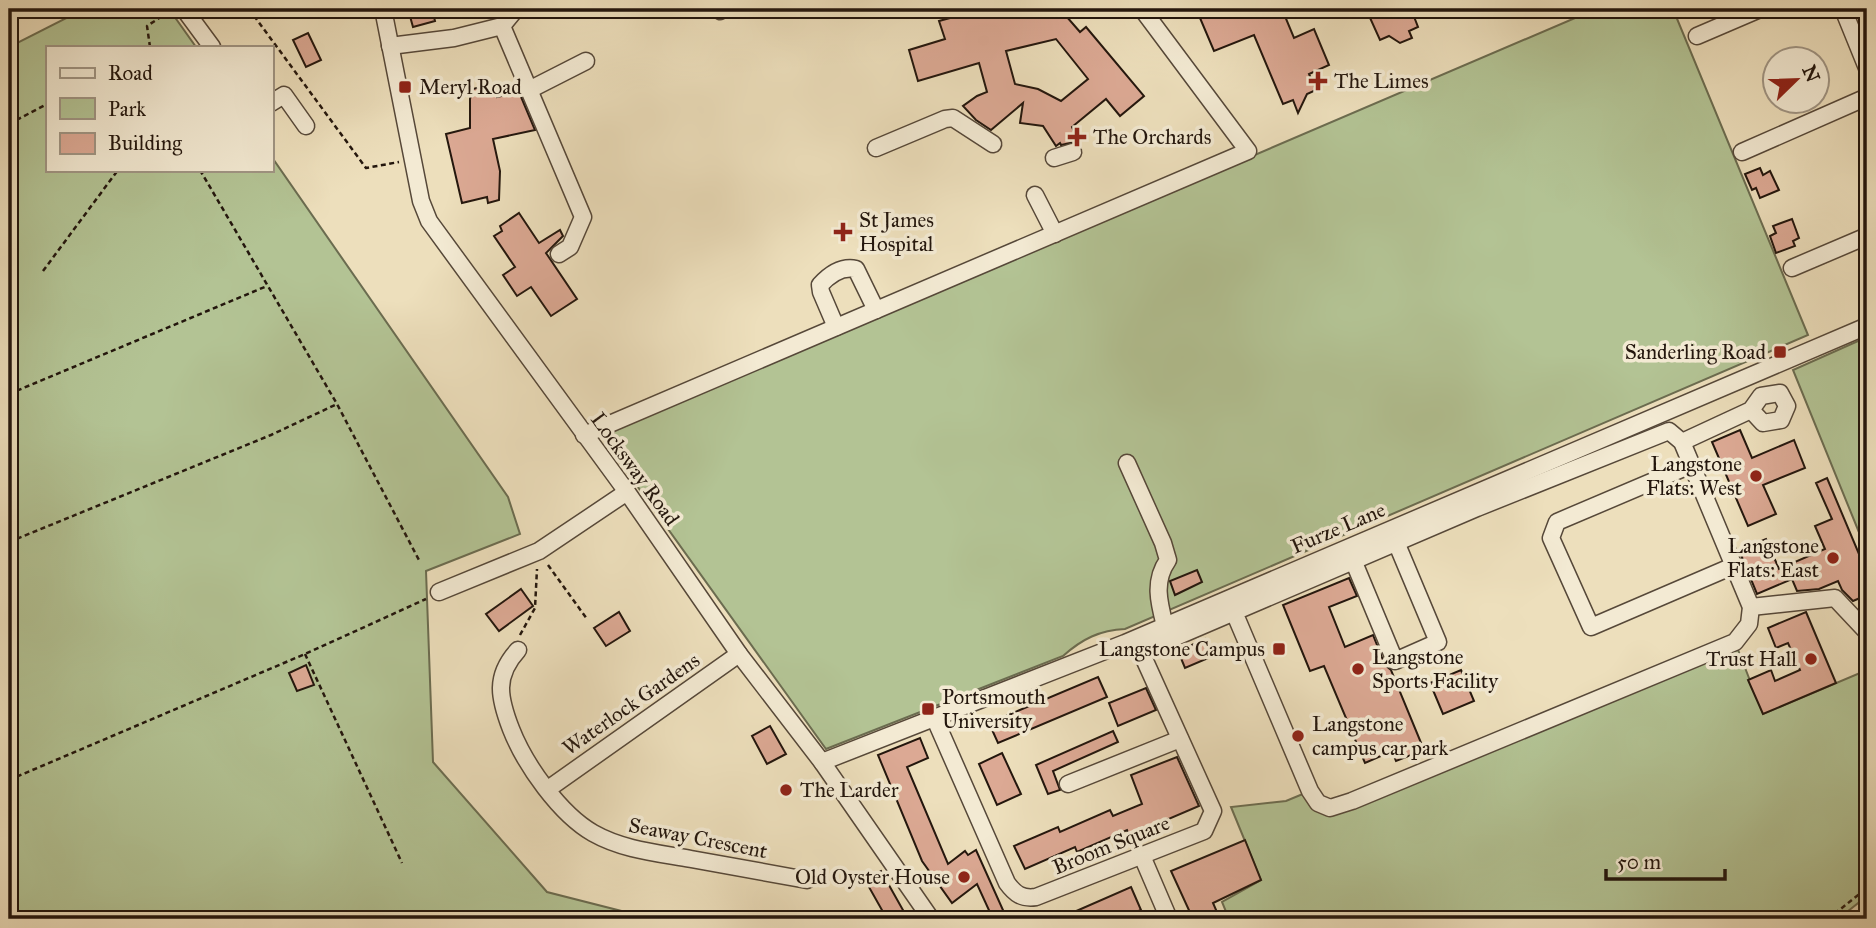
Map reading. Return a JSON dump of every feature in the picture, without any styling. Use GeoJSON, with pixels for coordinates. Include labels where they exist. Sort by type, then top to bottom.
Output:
{"type":"FeatureCollection","features":[{"type":"Feature","properties":{"kind":"street"},"geometry":{"type":"LineString","coordinates":[[184,9],[211,46]]}},
{"type":"Feature","properties":{"kind":"street","name":"Locksway Road"},"geometry":{"type":"LineString","coordinates":[[383,9],[412,160],[421,201],[429,221],[626,492],[739,654],[822,762],[932,919]]}},
{"type":"Feature","properties":{"kind":"street"},"geometry":{"type":"LineString","coordinates":[[390,46],[454,38],[502,26],[516,9]]}},
{"type":"Feature","properties":{"kind":"street"},"geometry":{"type":"LineString","coordinates":[[584,435],[1248,151],[1142,9]]}},
{"type":"Feature","properties":{"kind":"street"},"geometry":{"type":"LineString","coordinates":[[1697,36],[1760,9]]}},
{"type":"Feature","properties":{"kind":"street"},"geometry":{"type":"LineString","coordinates":[[1843,9],[1867,68]]}},
{"type":"Feature","properties":{"kind":"street"},"geometry":{"type":"LineString","coordinates":[[502,26],[583,217],[570,247],[559,254]]}},
{"type":"Feature","properties":{"kind":"street"},"geometry":{"type":"LineString","coordinates":[[529,90],[586,61]]}},
{"type":"Feature","properties":{"kind":"street"},"geometry":{"type":"LineString","coordinates":[[273,102],[284,95],[306,126]]}},
{"type":"Feature","properties":{"kind":"street"},"geometry":{"type":"LineString","coordinates":[[1742,152],[1867,97]]}},
{"type":"Feature","properties":{"kind":"street"},"geometry":{"type":"LineString","coordinates":[[876,148],[945,119],[954,118],[993,144]]}},
{"type":"Feature","properties":{"kind":"street"},"geometry":{"type":"LineString","coordinates":[[1054,158],[1073,152]]}},
{"type":"Feature","properties":{"kind":"street"},"geometry":{"type":"LineString","coordinates":[[1035,195],[1055,234]]}},
{"type":"Feature","properties":{"kind":"street"},"geometry":{"type":"LineString","coordinates":[[1792,268],[1867,236]]}},
{"type":"Feature","properties":{"kind":"street"},"geometry":{"type":"LineString","coordinates":[[836,327],[820,285],[829,276],[848,267],[856,269],[876,310]]}},
{"type":"Feature","properties":{"kind":"street","name":"Furze Lane"},"geometry":{"type":"LineString","coordinates":[[822,762],[1125,643],[1867,326]]}},
{"type":"Feature","properties":{"kind":"street"},"geometry":{"type":"LineString","coordinates":[[1682,442],[1751,410]]}},
{"type":"Feature","properties":{"kind":"street"},"geometry":{"type":"LineString","coordinates":[[1125,643],[1141,652],[1396,542],[1669,431],[1682,442],[1752,607],[1749,624],[1735,642],[1352,801],[1329,808],[1318,803],[1311,791],[1234,612]]}},
{"type":"Feature","properties":{"kind":"street"},"geometry":{"type":"LineString","coordinates":[[1127,463],[1168,560],[1158,579],[1158,596],[1165,626]]}},
{"type":"Feature","properties":{"kind":"street"},"geometry":{"type":"LineString","coordinates":[[1691,465],[1557,522],[1551,538],[1591,628],[1733,566]]}},
{"type":"Feature","properties":{"kind":"street"},"geometry":{"type":"LineString","coordinates":[[439,592],[539,551],[626,492]]}},
{"type":"Feature","properties":{"kind":"street"},"geometry":{"type":"LineString","coordinates":[[1353,560],[1395,661],[1438,642],[1396,542]]}},
{"type":"Feature","properties":{"kind":"street"},"geometry":{"type":"LineString","coordinates":[[1752,607],[1835,598],[1867,632]]}},
{"type":"Feature","properties":{"kind":"street","name":"Seaway Crescent"},"geometry":{"type":"LineString","coordinates":[[518,650],[502,672],[500,685],[503,708],[520,750],[548,789],[579,824],[616,844],[634,849],[807,880]]}},
{"type":"Feature","properties":{"kind":"street","name":"Broom Square"},"geometry":{"type":"LineString","coordinates":[[934,717],[1007,883],[1013,892],[1026,898],[1036,897],[1204,831],[1213,811],[1141,652]]}},
{"type":"Feature","properties":{"kind":"street","name":"Waterlock Gardens"},"geometry":{"type":"LineString","coordinates":[[548,789],[739,654]]}},
{"type":"Feature","properties":{"kind":"street"},"geometry":{"type":"LineString","coordinates":[[1068,785],[1180,740]]}},
{"type":"Feature","properties":{"kind":"street"},"geometry":{"type":"LineString","coordinates":[[1142,856],[1169,919]]}},
{"type":"Feature","properties":{"kind":"path"},"geometry":{"type":"LineString","coordinates":[[150,46],[147,26],[173,9]]}},
{"type":"Feature","properties":{"kind":"path"},"geometry":{"type":"LineString","coordinates":[[249,9],[366,168],[412,160]]}},
{"type":"Feature","properties":{"kind":"path"},"geometry":{"type":"LineString","coordinates":[[9,124],[46,105]]}},
{"type":"Feature","properties":{"kind":"path"},"geometry":{"type":"LineString","coordinates":[[43,271],[117,172]]}},
{"type":"Feature","properties":{"kind":"path"},"geometry":{"type":"LineString","coordinates":[[201,172],[337,404],[420,562]]}},
{"type":"Feature","properties":{"kind":"path"},"geometry":{"type":"LineString","coordinates":[[9,394],[268,286]]}},
{"type":"Feature","properties":{"kind":"path"},"geometry":{"type":"LineString","coordinates":[[9,542],[271,435],[337,404]]}},
{"type":"Feature","properties":{"kind":"path"},"geometry":{"type":"LineString","coordinates":[[539,551],[587,619]]}},
{"type":"Feature","properties":{"kind":"path"},"geometry":{"type":"LineString","coordinates":[[518,650],[519,637],[535,608],[539,551]]}},
{"type":"Feature","properties":{"kind":"path"},"geometry":{"type":"LineString","coordinates":[[9,780],[304,654],[439,592]]}},
{"type":"Feature","properties":{"kind":"path"},"geometry":{"type":"LineString","coordinates":[[304,654],[402,863]]}},
{"type":"Feature","properties":{"kind":"path"},"geometry":{"type":"LineString","coordinates":[[1828,919],[1867,888]]}},
{"type":"Feature","properties":{"kind":"green space"},"geometry":{"type":"Polygon","coordinates":[[[84,9],[169,9],[195,46],[46,46],[46,172],[273,172],[273,159],[508,497],[520,534],[426,571],[433,762],[547,892],[653,919],[9,919],[9,47],[84,9]]]}},
{"type":"Feature","properties":{"kind":"green space"},"geometry":{"type":"Polygon","coordinates":[[[1596,9],[1673,9],[1808,335],[1125,629],[1092,636],[1063,656],[826,749],[612,451],[614,429],[1596,9]]]}},
{"type":"Feature","properties":{"kind":"green space"},"geometry":{"type":"Polygon","coordinates":[[[1867,337],[1867,552],[1793,370],[1867,337]]]}},
{"type":"Feature","properties":{"kind":"green space"},"geometry":{"type":"Polygon","coordinates":[[[1735,642],[1763,714],[1867,670],[1867,896],[1838,919],[1229,919],[1222,902],[1261,880],[1231,807],[1286,801],[1310,791],[1324,807],[1735,642]]]}},
{"type":"Feature","properties":{"kind":"building"},"geometry":{"type":"Polygon","coordinates":[[[408,9],[432,9],[435,21],[413,27],[408,9]]]}},
{"type":"Feature","properties":{"kind":"building"},"geometry":{"type":"Polygon","coordinates":[[[958,9],[1024,9],[1026,15],[1046,9],[1060,9],[1080,32],[1086,27],[1144,96],[1120,116],[1106,99],[1072,127],[1078,140],[1075,142],[1060,143],[1056,146],[1043,126],[1020,123],[1023,103],[991,130],[976,120],[963,106],[987,92],[979,63],[918,81],[909,50],[945,39],[939,21],[950,18],[948,12],[958,9]],[[1056,39],[1006,51],[1015,84],[1038,89],[1061,101],[1088,79],[1056,39]]]}},
{"type":"Feature","properties":{"kind":"building"},"geometry":{"type":"Polygon","coordinates":[[[1223,9],[1282,9],[1294,38],[1314,29],[1329,65],[1309,74],[1316,90],[1307,94],[1298,113],[1293,100],[1283,104],[1254,35],[1214,51],[1200,18],[1223,9]]]}},
{"type":"Feature","properties":{"kind":"building"},"geometry":{"type":"Polygon","coordinates":[[[1366,9],[1411,9],[1418,27],[1409,31],[1412,38],[1400,43],[1389,36],[1380,40],[1366,9]]]}},
{"type":"Feature","properties":{"kind":"building"},"geometry":{"type":"Polygon","coordinates":[[[308,33],[321,60],[306,67],[293,40],[308,33]]]}},
{"type":"Feature","properties":{"kind":"building"},"geometry":{"type":"Polygon","coordinates":[[[484,86],[486,91],[495,89],[497,97],[519,92],[535,130],[493,139],[500,171],[499,200],[488,203],[487,197],[462,203],[446,134],[470,128],[470,99],[473,89],[484,86]]]}},
{"type":"Feature","properties":{"kind":"building"},"geometry":{"type":"Polygon","coordinates":[[[1760,168],[1763,175],[1770,171],[1779,190],[1760,198],[1756,188],[1752,190],[1745,174],[1760,168]]]}},
{"type":"Feature","properties":{"kind":"building"},"geometry":{"type":"Polygon","coordinates":[[[519,213],[539,243],[560,230],[563,236],[546,253],[577,299],[551,316],[531,287],[517,296],[503,275],[515,267],[494,236],[502,231],[500,226],[519,213]]]}},
{"type":"Feature","properties":{"kind":"building"},"geometry":{"type":"Polygon","coordinates":[[[1792,219],[1799,238],[1793,241],[1795,246],[1776,253],[1770,236],[1776,233],[1773,226],[1792,219]]]}},
{"type":"Feature","properties":{"kind":"building","name":"Langstone Flats: West"},"geometry":{"type":"Polygon","coordinates":[[[1740,430],[1752,458],[1794,440],[1805,468],[1763,485],[1776,514],[1748,526],[1712,442],[1740,430]]]}},
{"type":"Feature","properties":{"kind":"building","name":"Langstone Flats: East"},"geometry":{"type":"Polygon","coordinates":[[[1827,478],[1867,573],[1867,595],[1853,601],[1842,590],[1838,581],[1819,589],[1797,591],[1792,579],[1757,594],[1739,550],[1766,539],[1779,569],[1825,549],[1815,526],[1832,519],[1816,483],[1827,478]]]}},
{"type":"Feature","properties":{"kind":"building"},"geometry":{"type":"Polygon","coordinates":[[[1197,570],[1202,582],[1175,595],[1170,581],[1197,570]]]}},
{"type":"Feature","properties":{"kind":"building","name":"Langstone Sports Facility"},"geometry":{"type":"Polygon","coordinates":[[[1349,578],[1357,596],[1329,607],[1345,647],[1373,635],[1385,665],[1391,670],[1424,750],[1396,761],[1392,751],[1365,763],[1324,666],[1310,671],[1283,605],[1349,578]]]}},
{"type":"Feature","properties":{"kind":"building"},"geometry":{"type":"Polygon","coordinates":[[[521,589],[533,606],[499,631],[486,614],[521,589]]]}},
{"type":"Feature","properties":{"kind":"building"},"geometry":{"type":"Polygon","coordinates":[[[619,612],[630,631],[606,646],[594,628],[619,612]]]}},
{"type":"Feature","properties":{"kind":"building","name":"Trust Hall"},"geometry":{"type":"Polygon","coordinates":[[[1806,612],[1836,683],[1763,714],[1748,680],[1771,670],[1775,681],[1800,670],[1788,643],[1776,648],[1768,628],[1806,612]]]}},
{"type":"Feature","properties":{"kind":"building"},"geometry":{"type":"Polygon","coordinates":[[[1205,639],[1213,656],[1185,668],[1178,651],[1205,639]]]}},
{"type":"Feature","properties":{"kind":"building"},"geometry":{"type":"Polygon","coordinates":[[[306,665],[314,685],[297,691],[289,673],[306,665]]]}},
{"type":"Feature","properties":{"kind":"building"},"geometry":{"type":"Polygon","coordinates":[[[1461,670],[1474,701],[1443,714],[1430,683],[1461,670]]]}},
{"type":"Feature","properties":{"kind":"building"},"geometry":{"type":"Polygon","coordinates":[[[1098,677],[1107,697],[998,743],[989,723],[1098,677]]]}},
{"type":"Feature","properties":{"kind":"building"},"geometry":{"type":"Polygon","coordinates":[[[1146,688],[1156,710],[1118,726],[1109,703],[1146,688]]]}},
{"type":"Feature","properties":{"kind":"building"},"geometry":{"type":"Polygon","coordinates":[[[770,726],[786,754],[767,764],[752,736],[770,726]]]}},
{"type":"Feature","properties":{"kind":"building"},"geometry":{"type":"Polygon","coordinates":[[[1113,731],[1118,742],[1053,771],[1060,790],[1048,794],[1036,765],[1113,731]]]}},
{"type":"Feature","properties":{"kind":"building"},"geometry":{"type":"Polygon","coordinates":[[[920,738],[928,758],[907,767],[948,864],[965,851],[968,855],[976,850],[1007,919],[993,919],[977,884],[952,903],[922,861],[878,755],[920,738]]]}},
{"type":"Feature","properties":{"kind":"building"},"geometry":{"type":"Polygon","coordinates":[[[1002,753],[1021,794],[997,805],[979,764],[1002,753]]]}},
{"type":"Feature","properties":{"kind":"building"},"geometry":{"type":"Polygon","coordinates":[[[1177,757],[1199,806],[1129,836],[1127,830],[1077,852],[1075,847],[1025,869],[1014,846],[1058,827],[1060,832],[1110,810],[1113,816],[1142,804],[1131,775],[1177,757]]]}},
{"type":"Feature","properties":{"kind":"building"},"geometry":{"type":"Polygon","coordinates":[[[1245,840],[1261,880],[1213,903],[1220,919],[1193,919],[1171,871],[1245,840]]]}},
{"type":"Feature","properties":{"kind":"building"},"geometry":{"type":"Polygon","coordinates":[[[881,871],[908,919],[887,919],[865,880],[881,871]]]}},
{"type":"Feature","properties":{"kind":"building"},"geometry":{"type":"Polygon","coordinates":[[[1131,887],[1141,910],[1119,919],[1058,919],[1131,887]]]}},
{"type":"Feature","properties":{"kind":"place","name":"The Limes"},"geometry":{"type":"Point","coordinates":[1318,81]}},
{"type":"Feature","properties":{"kind":"place","name":"Meryl Road"},"geometry":{"type":"Point","coordinates":[405,87]}},
{"type":"Feature","properties":{"kind":"place","name":"The Orchards"},"geometry":{"type":"Point","coordinates":[1077,137]}},
{"type":"Feature","properties":{"kind":"place","name":"St James Hospital"},"geometry":{"type":"Point","coordinates":[843,232]}},
{"type":"Feature","properties":{"kind":"place","name":"Sanderling Road"},"geometry":{"type":"Point","coordinates":[1780,352]}},
{"type":"Feature","properties":{"kind":"place","name":"Langstone Flats: West"},"geometry":{"type":"Point","coordinates":[1756,476]}},
{"type":"Feature","properties":{"kind":"place","name":"Langstone Flats: East"},"geometry":{"type":"Point","coordinates":[1833,558]}},
{"type":"Feature","properties":{"kind":"place","name":"Langstone Campus"},"geometry":{"type":"Point","coordinates":[1279,649]}},
{"type":"Feature","properties":{"kind":"place","name":"Trust Hall"},"geometry":{"type":"Point","coordinates":[1811,659]}},
{"type":"Feature","properties":{"kind":"place","name":"Langstone Sports Facility"},"geometry":{"type":"Point","coordinates":[1358,669]}},
{"type":"Feature","properties":{"kind":"place","name":"Portsmouth University"},"geometry":{"type":"Point","coordinates":[928,709]}},
{"type":"Feature","properties":{"kind":"place","name":"Langstone campus car park"},"geometry":{"type":"Point","coordinates":[1298,736]}},
{"type":"Feature","properties":{"kind":"place","name":"The Larder"},"geometry":{"type":"Point","coordinates":[786,790]}},
{"type":"Feature","properties":{"kind":"place","name":"Old Oyster House"},"geometry":{"type":"Point","coordinates":[964,877]}}]}
